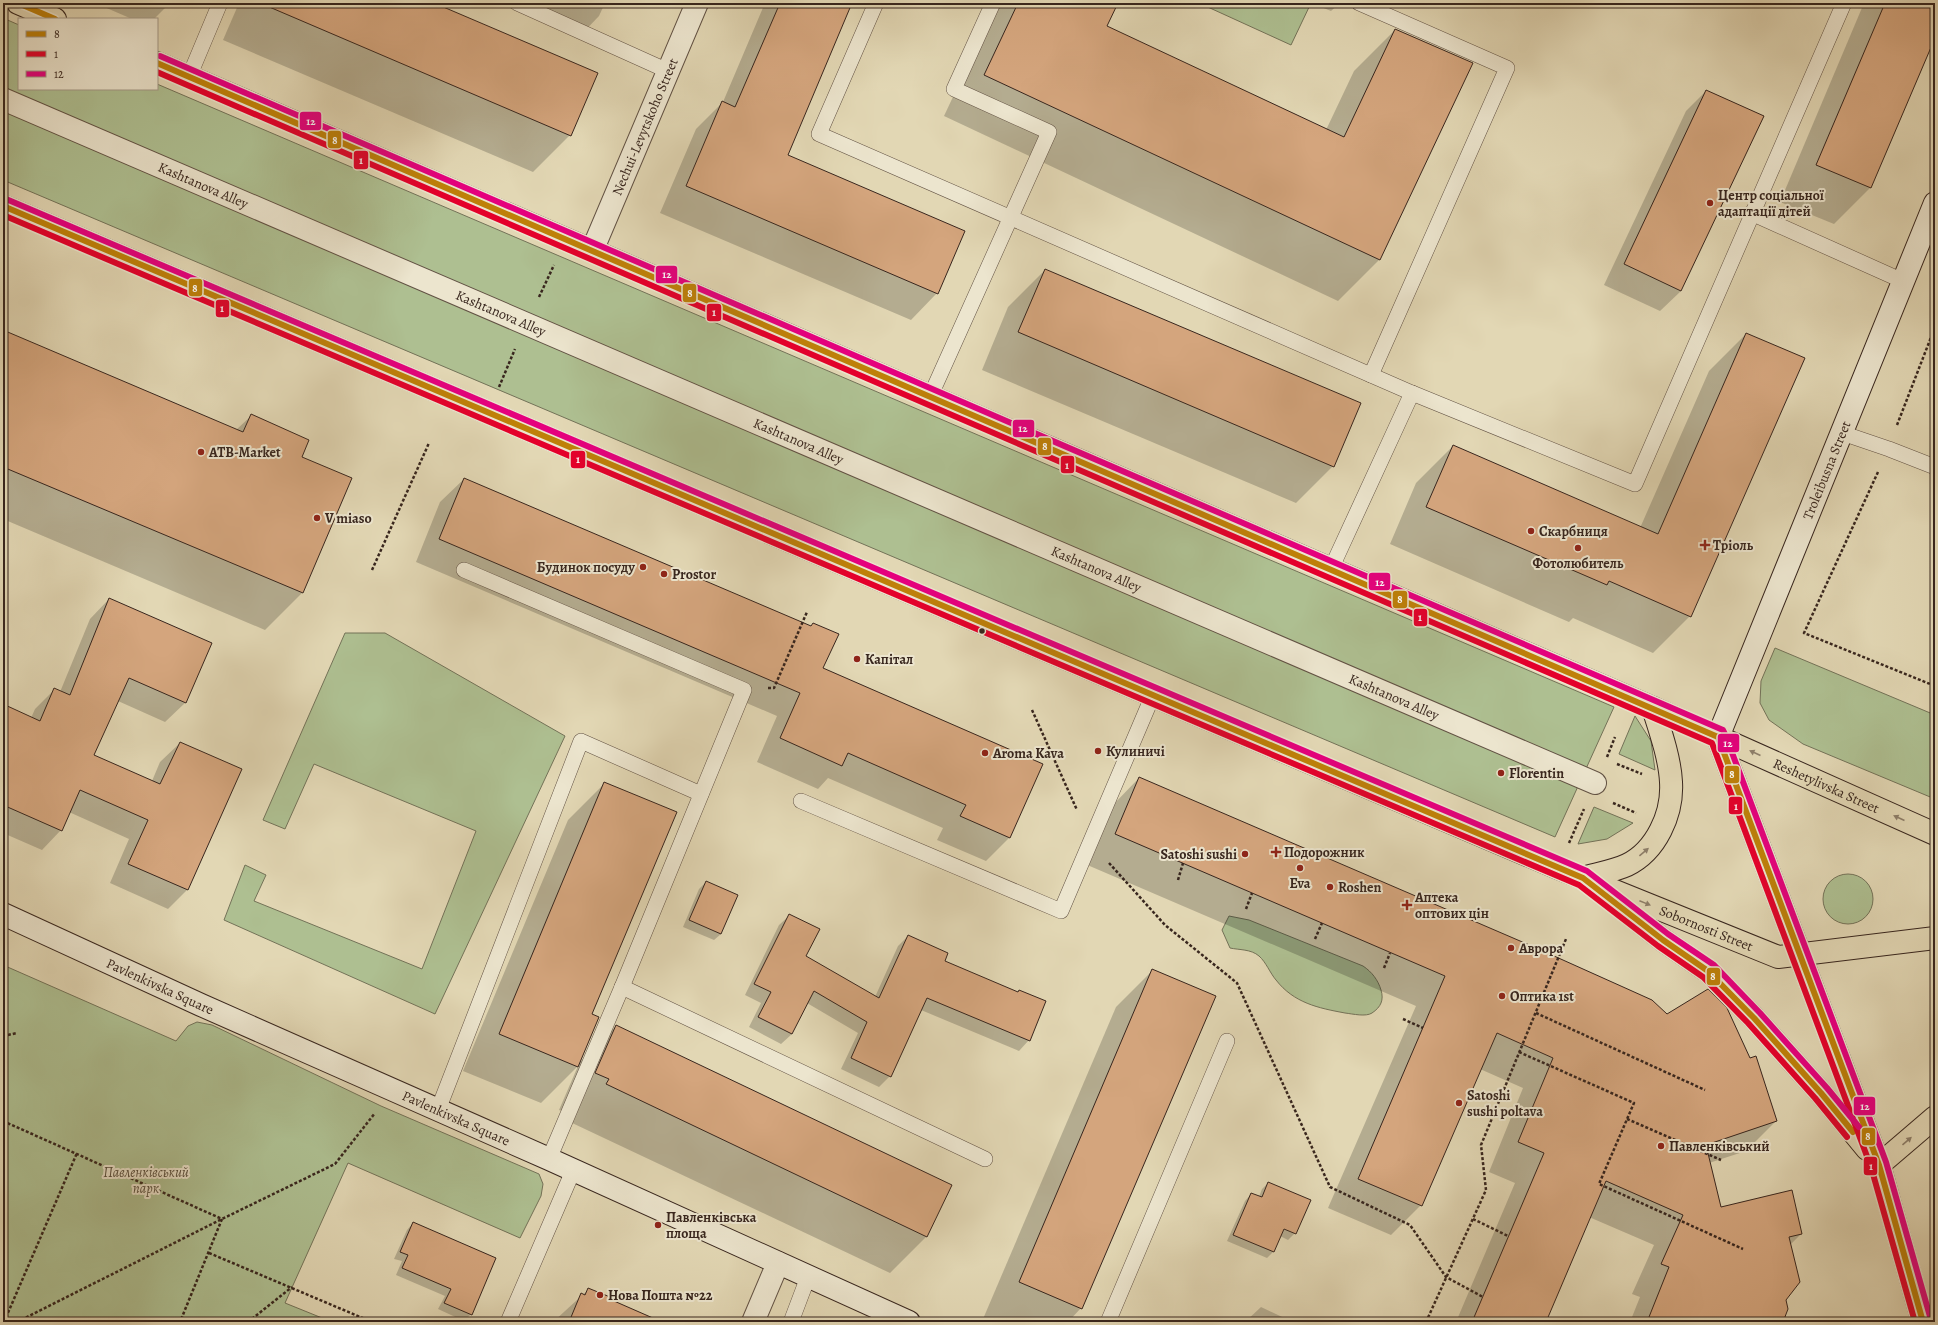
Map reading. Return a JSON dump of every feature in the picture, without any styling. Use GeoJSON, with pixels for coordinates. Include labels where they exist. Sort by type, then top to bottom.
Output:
{"type":"FeatureCollection","features":[{"type":"Feature","properties":{"kind":"main road"},"geometry":{"type":"LineString","coordinates":[[18,3],[53,18]]}},
{"type":"Feature","properties":{"kind":"main road"},"geometry":{"type":"LineString","coordinates":[[158,63],[1718,737],[1880,1165],[1923,1322]]}},
{"type":"Feature","properties":{"kind":"main road","name":"Sobornosti Street"},"geometry":{"type":"LineString","coordinates":[[3,206],[1583,878],[1778,956],[1799,954]]}},
{"type":"Feature","properties":{"kind":"main road"},"geometry":{"type":"LineString","coordinates":[[1583,878],[1627,865],[1648,849],[1661,830],[1669,806],[1671,782],[1664,747],[1653,708]]}},
{"type":"Feature","properties":{"kind":"main road","name":"Reshetylivska Street"},"geometry":{"type":"LineString","coordinates":[[1718,737],[1935,834]]}},
{"type":"Feature","properties":{"kind":"main road"},"geometry":{"type":"LineString","coordinates":[[1583,878],[1663,940],[1708,971],[1754,1018],[1816,1087],[1880,1165]]}},
{"type":"Feature","properties":{"kind":"main road"},"geometry":{"type":"LineString","coordinates":[[1799,954],[1935,938]]}},
{"type":"Feature","properties":{"kind":"main road"},"geometry":{"type":"LineString","coordinates":[[1880,1165],[1935,1117]]}},
{"type":"Feature","properties":{"kind":"street","name":"Nechui-Levytskoho Street"},"geometry":{"type":"LineString","coordinates":[[592,251],[697,3]]}},
{"type":"Feature","properties":{"kind":"street","name":"Kashtanova Alley"},"geometry":{"type":"LineString","coordinates":[[3,99],[1595,783]]}},
{"type":"Feature","properties":{"kind":"street","name":"Troleibusna Street"},"geometry":{"type":"LineString","coordinates":[[1718,737],[1935,203]]}},
{"type":"Feature","properties":{"kind":"street","name":"Pavlenkivska Square"},"geometry":{"type":"LineString","coordinates":[[3,914],[208,1008],[549,1159],[909,1322]]}},
{"type":"Feature","properties":{"kind":"street"},"geometry":{"type":"LineString","coordinates":[[753,1322],[778,1263]]}},
{"type":"Feature","properties":{"kind":"lane"},"geometry":{"type":"LineString","coordinates":[[189,77],[220,3]]}},
{"type":"Feature","properties":{"kind":"lane"},"geometry":{"type":"LineString","coordinates":[[517,3],[668,71]]}},
{"type":"Feature","properties":{"kind":"lane"},"geometry":{"type":"LineString","coordinates":[[876,3],[819,134],[1412,393],[1635,484],[1844,3]]}},
{"type":"Feature","properties":{"kind":"lane"},"geometry":{"type":"LineString","coordinates":[[930,397],[1049,132],[954,89],[993,3]]}},
{"type":"Feature","properties":{"kind":"lane"},"geometry":{"type":"LineString","coordinates":[[1359,3],[1507,68],[1371,375]]}},
{"type":"Feature","properties":{"kind":"lane"},"geometry":{"type":"LineString","coordinates":[[1752,213],[1903,281]]}},
{"type":"Feature","properties":{"kind":"lane"},"geometry":{"type":"LineString","coordinates":[[1331,569],[1412,393]]}},
{"type":"Feature","properties":{"kind":"lane"},"geometry":{"type":"LineString","coordinates":[[1842,433],[1935,467]]}},
{"type":"Feature","properties":{"kind":"lane"},"geometry":{"type":"LineString","coordinates":[[464,570],[744,690],[622,987],[549,1159]]}},
{"type":"Feature","properties":{"kind":"lane"},"geometry":{"type":"LineString","coordinates":[[801,801],[1060,911],[1091,843],[1153,695]]}},
{"type":"Feature","properties":{"kind":"lane"},"geometry":{"type":"LineString","coordinates":[[438,1110],[581,741],[701,794]]}},
{"type":"Feature","properties":{"kind":"lane"},"geometry":{"type":"LineString","coordinates":[[622,987],[985,1158]]}},
{"type":"Feature","properties":{"kind":"lane"},"geometry":{"type":"LineString","coordinates":[[1108,1322],[1227,1041]]}},
{"type":"Feature","properties":{"kind":"lane"},"geometry":{"type":"LineString","coordinates":[[508,1322],[574,1171]]}},
{"type":"Feature","properties":{"kind":"lane"},"geometry":{"type":"LineString","coordinates":[[791,1322],[808,1277]]}},
{"type":"Feature","properties":{"kind":"path"},"geometry":{"type":"LineString","coordinates":[[1935,327],[1889,449],[1804,634],[1935,686]]}},
{"type":"Feature","properties":{"kind":"path"},"geometry":{"type":"LineString","coordinates":[[372,570],[429,443]]}},
{"type":"Feature","properties":{"kind":"path"},"geometry":{"type":"LineString","coordinates":[[744,690],[774,688],[807,612]]}},
{"type":"Feature","properties":{"kind":"path"},"geometry":{"type":"LineString","coordinates":[[1032,710],[1091,843],[1164,925],[1237,984],[1330,1187],[1410,1225],[1446,1277],[1483,1297]]}},
{"type":"Feature","properties":{"kind":"path"},"geometry":{"type":"LineString","coordinates":[[1606,758],[1646,776]]}},
{"type":"Feature","properties":{"kind":"path"},"geometry":{"type":"LineString","coordinates":[[1610,802],[1636,813],[1639,806]]}},
{"type":"Feature","properties":{"kind":"path"},"geometry":{"type":"LineString","coordinates":[[1178,880],[1183,864]]}},
{"type":"Feature","properties":{"kind":"path"},"geometry":{"type":"LineString","coordinates":[[1246,909],[1252,893]]}},
{"type":"Feature","properties":{"kind":"path"},"geometry":{"type":"LineString","coordinates":[[1315,938],[1322,923]]}},
{"type":"Feature","properties":{"kind":"path"},"geometry":{"type":"LineString","coordinates":[[1426,1322],[1486,1190],[1481,1145],[1566,939]]}},
{"type":"Feature","properties":{"kind":"path"},"geometry":{"type":"LineString","coordinates":[[1384,968],[1390,953]]}},
{"type":"Feature","properties":{"kind":"path"},"geometry":{"type":"LineString","coordinates":[[1536,1013],[1705,1090]]}},
{"type":"Feature","properties":{"kind":"path"},"geometry":{"type":"LineString","coordinates":[[1403,1019],[1423,1028]]}},
{"type":"Feature","properties":{"kind":"path"},"geometry":{"type":"LineString","coordinates":[[3,1036],[17,1033]]}},
{"type":"Feature","properties":{"kind":"path"},"geometry":{"type":"LineString","coordinates":[[1519,1052],[1634,1103],[1599,1184],[1743,1249]]}},
{"type":"Feature","properties":{"kind":"path"},"geometry":{"type":"LineString","coordinates":[[17,1322],[335,1164],[376,1112]]}},
{"type":"Feature","properties":{"kind":"path"},"geometry":{"type":"LineString","coordinates":[[1627,1119],[1722,1160]]}},
{"type":"Feature","properties":{"kind":"path"},"geometry":{"type":"LineString","coordinates":[[3,1121],[222,1219]]}},
{"type":"Feature","properties":{"kind":"path"},"geometry":{"type":"LineString","coordinates":[[4,1322],[77,1153]]}},
{"type":"Feature","properties":{"kind":"path"},"geometry":{"type":"LineString","coordinates":[[180,1322],[222,1219]]}},
{"type":"Feature","properties":{"kind":"path"},"geometry":{"type":"LineString","coordinates":[[1473,1219],[1508,1236]]}},
{"type":"Feature","properties":{"kind":"path"},"geometry":{"type":"LineString","coordinates":[[209,1253],[372,1322]]}},
{"type":"Feature","properties":{"kind":"path"},"geometry":{"type":"LineString","coordinates":[[248,1322],[292,1287]]}},
{"type":"Feature","properties":{"kind":"green space"},"geometry":{"type":"Polygon","coordinates":[[[1199,3],[1311,3],[1291,45],[1199,3]]]}},
{"type":"Feature","properties":{"kind":"green space"},"geometry":{"type":"Polygon","coordinates":[[[3,18],[18,25],[18,90],[158,90],[158,84],[1614,707],[1555,837],[3,180],[3,18]]]}},
{"type":"Feature","properties":{"kind":"green space"},"geometry":{"type":"Polygon","coordinates":[[[345,633],[385,633],[565,736],[435,1014],[224,920],[245,865],[266,875],[254,901],[422,969],[476,831],[314,764],[285,829],[263,820],[345,633]]]}},
{"type":"Feature","properties":{"kind":"green space"},"geometry":{"type":"Polygon","coordinates":[[[1775,648],[1935,715],[1935,799],[1803,744],[1769,720],[1760,703],[1761,681],[1775,648]]]}},
{"type":"Feature","properties":{"kind":"green space"},"geometry":{"type":"Polygon","coordinates":[[[1635,716],[1651,741],[1655,770],[1619,754],[1635,716]]]}},
{"type":"Feature","properties":{"kind":"green space"},"geometry":{"type":"Polygon","coordinates":[[[1594,807],[1633,823],[1607,839],[1578,844],[1594,807]]]}},
{"type":"Feature","properties":{"kind":"green space"},"geometry":{"type":"Polygon","coordinates":[[[1843,874],[1853,874],[1866,881],[1873,894],[1873,904],[1866,917],[1853,924],[1843,924],[1834,920],[1827,913],[1823,904],[1823,894],[1827,885],[1834,878],[1843,874]]]}},
{"type":"Feature","properties":{"kind":"green space"},"geometry":{"type":"Polygon","coordinates":[[[1229,916],[1249,920],[1363,966],[1374,976],[1380,986],[1382,1000],[1380,1006],[1372,1013],[1359,1015],[1325,1009],[1299,999],[1283,988],[1259,956],[1249,951],[1230,948],[1222,930],[1229,916]]]}},
{"type":"Feature","properties":{"kind":"green space","name":"Павленківський парк"},"geometry":{"type":"Polygon","coordinates":[[[3,965],[176,1041],[188,1026],[197,1022],[212,1025],[381,1106],[539,1174],[543,1184],[541,1196],[520,1238],[348,1163],[285,1303],[332,1322],[3,1322],[3,965]]]}},
{"type":"Feature","properties":{"kind":"building"},"geometry":{"type":"Polygon","coordinates":[[[260,3],[434,3],[598,73],[571,136],[260,3]]]}},
{"type":"Feature","properties":{"kind":"building"},"geometry":{"type":"Polygon","coordinates":[[[780,3],[852,3],[788,155],[965,231],[938,294],[686,186],[722,101],[735,107],[780,3]]]}},
{"type":"Feature","properties":{"kind":"building"},"geometry":{"type":"Polygon","coordinates":[[[1018,3],[1118,3],[1107,26],[1344,137],[1395,29],[1473,63],[1380,260],[984,75],[1018,3]]]}},
{"type":"Feature","properties":{"kind":"building"},"geometry":{"type":"Polygon","coordinates":[[[1885,3],[1935,3],[1935,38],[1871,188],[1816,165],[1885,3]]]}},
{"type":"Feature","properties":{"kind":"building"},"geometry":{"type":"Polygon","coordinates":[[[1706,90],[1764,116],[1681,291],[1624,264],[1706,90]]]}},
{"type":"Feature","properties":{"kind":"building"},"geometry":{"type":"Polygon","coordinates":[[[1045,269],[1361,403],[1334,467],[1018,332],[1045,269]]]}},
{"type":"Feature","properties":{"kind":"building"},"geometry":{"type":"Polygon","coordinates":[[[3,330],[243,432],[251,414],[309,440],[302,457],[352,478],[303,593],[3,467],[3,330]]]}},
{"type":"Feature","properties":{"kind":"building"},"geometry":{"type":"Polygon","coordinates":[[[1746,333],[1805,358],[1691,617],[1609,581],[1607,585],[1426,507],[1453,445],[1658,534],[1746,333]]]}},
{"type":"Feature","properties":{"kind":"building"},"geometry":{"type":"Polygon","coordinates":[[[464,478],[811,626],[813,623],[839,634],[823,668],[1043,764],[1010,838],[960,816],[966,805],[848,753],[842,766],[780,738],[800,693],[439,539],[464,478]]]}},
{"type":"Feature","properties":{"kind":"building"},"geometry":{"type":"Polygon","coordinates":[[[109,598],[212,643],[186,703],[129,678],[94,755],[160,784],[180,742],[242,769],[188,890],[128,864],[148,820],[80,790],[62,831],[3,805],[3,704],[40,721],[54,688],[70,695],[109,598]]]}},
{"type":"Feature","properties":{"kind":"building"},"geometry":{"type":"Polygon","coordinates":[[[1139,777],[1534,947],[1652,1000],[1667,1014],[1708,989],[1727,1008],[1750,1058],[1756,1056],[1777,1121],[1706,1145],[1721,1207],[1792,1190],[1802,1234],[1789,1237],[1800,1282],[1786,1300],[1788,1309],[1783,1322],[1647,1322],[1669,1267],[1661,1264],[1683,1215],[1606,1181],[1546,1322],[1472,1322],[1544,1153],[1518,1142],[1553,1058],[1497,1033],[1422,1206],[1358,1179],[1445,976],[1115,834],[1139,777]]]}},
{"type":"Feature","properties":{"kind":"building"},"geometry":{"type":"Polygon","coordinates":[[[604,782],[677,812],[592,1014],[599,1017],[578,1067],[499,1034],[604,782]]]}},
{"type":"Feature","properties":{"kind":"building"},"geometry":{"type":"Polygon","coordinates":[[[706,881],[738,895],[721,934],[689,920],[706,881]]]}},
{"type":"Feature","properties":{"kind":"building"},"geometry":{"type":"Polygon","coordinates":[[[789,914],[820,929],[806,956],[879,998],[908,935],[948,953],[945,961],[1018,992],[1019,990],[1046,1001],[1030,1041],[927,998],[891,1077],[851,1058],[867,1022],[814,991],[792,1034],[758,1017],[771,992],[754,984],[789,914]]]}},
{"type":"Feature","properties":{"kind":"building"},"geometry":{"type":"Polygon","coordinates":[[[1152,969],[1216,996],[1082,1309],[1019,1282],[1152,969]]]}},
{"type":"Feature","properties":{"kind":"building"},"geometry":{"type":"Polygon","coordinates":[[[616,1025],[952,1185],[927,1237],[606,1084],[609,1079],[595,1073],[616,1025]]]}},
{"type":"Feature","properties":{"kind":"building"},"geometry":{"type":"Polygon","coordinates":[[[1268,1182],[1311,1200],[1296,1234],[1284,1229],[1274,1252],[1233,1235],[1251,1193],[1262,1197],[1268,1182]]]}},
{"type":"Feature","properties":{"kind":"building"},"geometry":{"type":"Polygon","coordinates":[[[413,1222],[496,1258],[472,1315],[444,1303],[451,1289],[402,1268],[408,1255],[400,1252],[413,1222]]]}},
{"type":"Feature","properties":{"kind":"building"},"geometry":{"type":"Polygon","coordinates":[[[588,1288],[615,1299],[614,1301],[662,1322],[569,1322],[581,1293],[585,1295],[588,1288]]]}},
{"type":"Feature","properties":{"kind":"transit line","name":"8"},"geometry":{"type":"LineString","coordinates":[[18,3],[53,18]]}},
{"type":"Feature","properties":{"kind":"transit line","name":"12"},"geometry":{"type":"LineString","coordinates":[[160,56],[1723,730],[1886,1162],[1931,1320]]}},
{"type":"Feature","properties":{"kind":"transit line","name":"8"},"geometry":{"type":"LineString","coordinates":[[158,63],[1718,737],[1879,1165],[1923,1322]]}},
{"type":"Feature","properties":{"kind":"transit line","name":"1"},"geometry":{"type":"LineString","coordinates":[[158,72],[1712,743],[1871,1167],[1915,1322]]}},
{"type":"Feature","properties":{"kind":"transit line","name":"12"},"geometry":{"type":"LineString","coordinates":[[6,199],[1587,871],[1668,934],[1714,965],[1760,1013],[1827,1088],[1859,1127]]}},
{"type":"Feature","properties":{"kind":"transit line","name":"8"},"geometry":{"type":"LineString","coordinates":[[3,206],[1583,878],[1663,940],[1708,971],[1754,1018],[1821,1093],[1853,1132]]}},
{"type":"Feature","properties":{"kind":"transit line","name":"1"},"geometry":{"type":"LineString","coordinates":[[3,215],[1579,885],[1658,946],[1703,977],[1748,1023],[1815,1098],[1847,1137]]}},
{"type":"Feature","properties":{"kind":"place","name":"Центр соціальної адаптації дітей"},"geometry":{"type":"Point","coordinates":[1710,203]}},
{"type":"Feature","properties":{"kind":"place","name":"ATB-Market"},"geometry":{"type":"Point","coordinates":[201,452]}},
{"type":"Feature","properties":{"kind":"place","name":"V miaso"},"geometry":{"type":"Point","coordinates":[317,518]}},
{"type":"Feature","properties":{"kind":"place","name":"Скарбниця"},"geometry":{"type":"Point","coordinates":[1531,531]}},
{"type":"Feature","properties":{"kind":"place","name":"Тріоль"},"geometry":{"type":"Point","coordinates":[1705,545]}},
{"type":"Feature","properties":{"kind":"place","name":"Фотолюбитель"},"geometry":{"type":"Point","coordinates":[1578,548]}},
{"type":"Feature","properties":{"kind":"place","name":"Будинок посуду"},"geometry":{"type":"Point","coordinates":[643,567]}},
{"type":"Feature","properties":{"kind":"place","name":"Prostor"},"geometry":{"type":"Point","coordinates":[664,574]}},
{"type":"Feature","properties":{"kind":"place","name":"Капітал"},"geometry":{"type":"Point","coordinates":[857,659]}},
{"type":"Feature","properties":{"kind":"place","name":"Кулиничі"},"geometry":{"type":"Point","coordinates":[1098,751]}},
{"type":"Feature","properties":{"kind":"place","name":"Aroma Kava"},"geometry":{"type":"Point","coordinates":[985,753]}},
{"type":"Feature","properties":{"kind":"place","name":"Florentin"},"geometry":{"type":"Point","coordinates":[1501,773]}},
{"type":"Feature","properties":{"kind":"place","name":"Подорожник"},"geometry":{"type":"Point","coordinates":[1276,852]}},
{"type":"Feature","properties":{"kind":"place","name":"Satoshi sushi"},"geometry":{"type":"Point","coordinates":[1245,854]}},
{"type":"Feature","properties":{"kind":"place","name":"Eva"},"geometry":{"type":"Point","coordinates":[1300,868]}},
{"type":"Feature","properties":{"kind":"place","name":"Roshen"},"geometry":{"type":"Point","coordinates":[1330,887]}},
{"type":"Feature","properties":{"kind":"place","name":"Аптека оптових цін"},"geometry":{"type":"Point","coordinates":[1407,905]}},
{"type":"Feature","properties":{"kind":"place","name":"Аврора"},"geometry":{"type":"Point","coordinates":[1511,948]}},
{"type":"Feature","properties":{"kind":"place","name":"Оптика 1st"},"geometry":{"type":"Point","coordinates":[1502,996]}},
{"type":"Feature","properties":{"kind":"place","name":"Satoshi sushi poltava"},"geometry":{"type":"Point","coordinates":[1459,1103]}},
{"type":"Feature","properties":{"kind":"place","name":"Павленківський"},"geometry":{"type":"Point","coordinates":[1661,1146]}},
{"type":"Feature","properties":{"kind":"place","name":"Павленківська площа"},"geometry":{"type":"Point","coordinates":[658,1225]}},
{"type":"Feature","properties":{"kind":"place","name":"Нова Пошта №22"},"geometry":{"type":"Point","coordinates":[600,1295]}}]}
